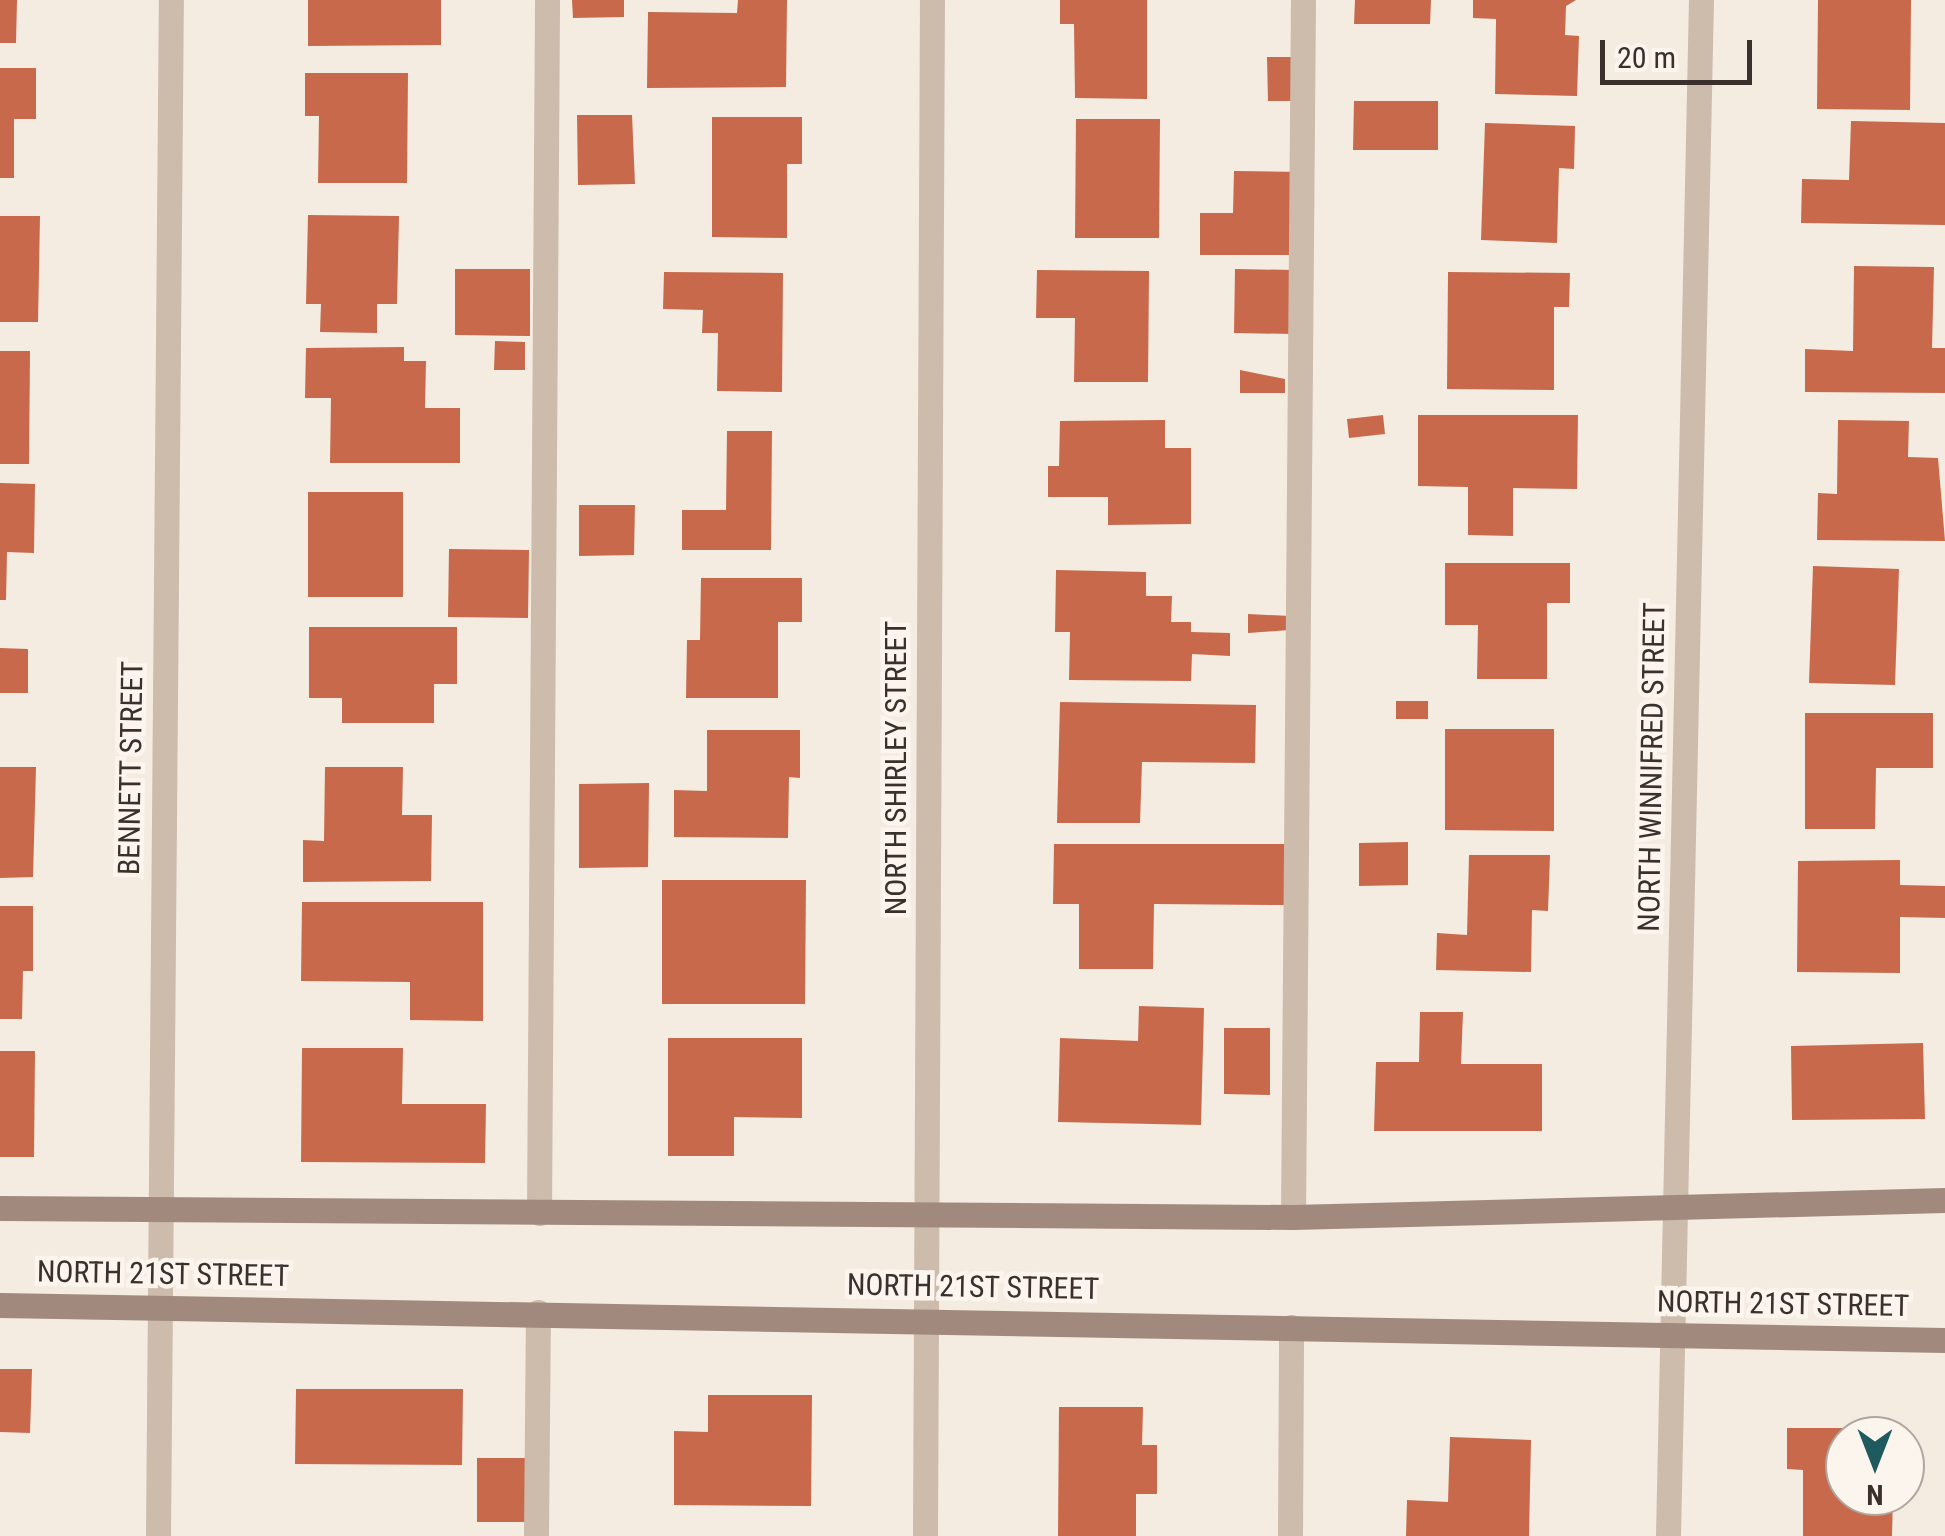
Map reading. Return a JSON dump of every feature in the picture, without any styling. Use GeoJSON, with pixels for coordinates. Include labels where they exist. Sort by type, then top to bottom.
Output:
{"type":"FeatureCollection","features":[{"type":"Feature","properties":{"kind":"main road"},"geometry":{"type":"LineString","coordinates":[[0,1208],[1293,1217],[1674,1212],[1945,1200]]}},
{"type":"Feature","properties":{"kind":"main road","name":"NORTH 21ST STREET"},"geometry":{"type":"LineString","coordinates":[[0,1304],[927,1318],[1945,1340]]}},
{"type":"Feature","properties":{"kind":"street","name":"BENNETT STREET"},"geometry":{"type":"LineString","coordinates":[[158,1536],[171,0]]}},
{"type":"Feature","properties":{"kind":"street"},"geometry":{"type":"LineString","coordinates":[[538,1212],[547,0]]}},
{"type":"Feature","properties":{"kind":"street","name":"NORTH SHIRLEY STREET"},"geometry":{"type":"LineString","coordinates":[[925,1536],[932,0]]}},
{"type":"Feature","properties":{"kind":"street"},"geometry":{"type":"LineString","coordinates":[[1293,1217],[1303,0]]}},
{"type":"Feature","properties":{"kind":"street","name":"NORTH WINNIFRED STREET"},"geometry":{"type":"LineString","coordinates":[[1668,1536],[1701,0]]}},
{"type":"Feature","properties":{"kind":"street"},"geometry":{"type":"LineString","coordinates":[[536,1536],[538,1312]]}},
{"type":"Feature","properties":{"kind":"street"},"geometry":{"type":"LineString","coordinates":[[1290,1536],[1292,1327]]}},
{"type":"Feature","properties":{"kind":"building"},"geometry":{"type":"Polygon","coordinates":[[[0,0],[17,0],[16,43],[0,43],[0,0]]]}},
{"type":"Feature","properties":{"kind":"building"},"geometry":{"type":"Polygon","coordinates":[[[308,0],[441,0],[441,45],[308,46],[308,0]]]}},
{"type":"Feature","properties":{"kind":"building"},"geometry":{"type":"Polygon","coordinates":[[[572,0],[624,0],[624,17],[573,18],[572,0]]]}},
{"type":"Feature","properties":{"kind":"building"},"geometry":{"type":"Polygon","coordinates":[[[738,0],[787,0],[786,87],[647,88],[648,12],[737,13],[738,0]]]}},
{"type":"Feature","properties":{"kind":"building"},"geometry":{"type":"Polygon","coordinates":[[[1060,0],[1147,0],[1147,99],[1075,98],[1074,24],[1060,24],[1060,0]]]}},
{"type":"Feature","properties":{"kind":"building"},"geometry":{"type":"Polygon","coordinates":[[[1355,0],[1431,0],[1430,24],[1354,24],[1355,0]]]}},
{"type":"Feature","properties":{"kind":"building"},"geometry":{"type":"Polygon","coordinates":[[[1473,0],[1576,0],[1566,6],[1565,35],[1579,36],[1577,96],[1495,94],[1496,19],[1473,18],[1473,0]]]}},
{"type":"Feature","properties":{"kind":"building"},"geometry":{"type":"Polygon","coordinates":[[[1818,0],[1911,0],[1910,110],[1817,109],[1818,0]]]}},
{"type":"Feature","properties":{"kind":"building"},"geometry":{"type":"Polygon","coordinates":[[[1267,57],[1293,57],[1293,101],[1268,101],[1267,57]]]}},
{"type":"Feature","properties":{"kind":"building"},"geometry":{"type":"Polygon","coordinates":[[[0,68],[36,68],[36,119],[14,119],[14,178],[0,178],[0,68]]]}},
{"type":"Feature","properties":{"kind":"building"},"geometry":{"type":"Polygon","coordinates":[[[305,73],[408,73],[407,183],[318,183],[319,116],[305,116],[305,73]]]}},
{"type":"Feature","properties":{"kind":"building"},"geometry":{"type":"Polygon","coordinates":[[[1354,101],[1438,101],[1438,150],[1353,150],[1354,101]]]}},
{"type":"Feature","properties":{"kind":"building"},"geometry":{"type":"Polygon","coordinates":[[[577,115],[632,115],[635,184],[578,185],[577,115]]]}},
{"type":"Feature","properties":{"kind":"building"},"geometry":{"type":"Polygon","coordinates":[[[712,117],[802,117],[802,164],[787,164],[787,238],[712,237],[712,117]]]}},
{"type":"Feature","properties":{"kind":"building"},"geometry":{"type":"Polygon","coordinates":[[[1076,119],[1160,119],[1159,238],[1075,238],[1076,119]]]}},
{"type":"Feature","properties":{"kind":"building"},"geometry":{"type":"Polygon","coordinates":[[[1851,121],[1945,123],[1945,225],[1801,223],[1802,179],[1849,180],[1851,121]]]}},
{"type":"Feature","properties":{"kind":"building"},"geometry":{"type":"Polygon","coordinates":[[[1485,123],[1575,126],[1574,169],[1559,168],[1557,243],[1481,240],[1485,123]]]}},
{"type":"Feature","properties":{"kind":"building"},"geometry":{"type":"Polygon","coordinates":[[[1234,171],[1300,172],[1300,255],[1200,255],[1200,213],[1233,213],[1234,171]]]}},
{"type":"Feature","properties":{"kind":"building"},"geometry":{"type":"Polygon","coordinates":[[[308,215],[399,216],[397,304],[377,304],[377,333],[320,332],[321,304],[306,304],[308,215]]]}},
{"type":"Feature","properties":{"kind":"building"},"geometry":{"type":"Polygon","coordinates":[[[0,216],[40,216],[38,322],[0,322],[0,216]]]}},
{"type":"Feature","properties":{"kind":"building"},"geometry":{"type":"Polygon","coordinates":[[[1854,266],[1934,267],[1932,348],[1945,348],[1945,393],[1805,392],[1805,349],[1853,351],[1854,266]]]}},
{"type":"Feature","properties":{"kind":"building"},"geometry":{"type":"Polygon","coordinates":[[[455,269],[530,269],[530,336],[455,335],[455,269]]]}},
{"type":"Feature","properties":{"kind":"building"},"geometry":{"type":"Polygon","coordinates":[[[1235,269],[1294,270],[1293,334],[1234,333],[1235,269]]]}},
{"type":"Feature","properties":{"kind":"building"},"geometry":{"type":"Polygon","coordinates":[[[1037,270],[1149,271],[1148,382],[1074,382],[1075,318],[1036,318],[1037,270]]]}},
{"type":"Feature","properties":{"kind":"building"},"geometry":{"type":"Polygon","coordinates":[[[664,272],[783,273],[782,392],[717,391],[718,333],[702,333],[703,310],[663,309],[664,272]]]}},
{"type":"Feature","properties":{"kind":"building"},"geometry":{"type":"Polygon","coordinates":[[[1448,272],[1570,273],[1569,307],[1554,307],[1554,390],[1447,389],[1448,272]]]}},
{"type":"Feature","properties":{"kind":"building"},"geometry":{"type":"Polygon","coordinates":[[[495,341],[525,342],[525,370],[494,370],[495,341]]]}},
{"type":"Feature","properties":{"kind":"building"},"geometry":{"type":"Polygon","coordinates":[[[404,347],[404,361],[426,361],[425,408],[460,408],[460,463],[330,463],[331,398],[305,398],[306,348],[404,347]]]}},
{"type":"Feature","properties":{"kind":"building"},"geometry":{"type":"Polygon","coordinates":[[[0,351],[30,351],[29,464],[0,464],[0,351]]]}},
{"type":"Feature","properties":{"kind":"building"},"geometry":{"type":"Polygon","coordinates":[[[1240,370],[1285,379],[1285,393],[1240,393],[1240,370]]]}},
{"type":"Feature","properties":{"kind":"building"},"geometry":{"type":"Polygon","coordinates":[[[1383,415],[1385,434],[1349,438],[1347,419],[1383,415]]]}},
{"type":"Feature","properties":{"kind":"building"},"geometry":{"type":"Polygon","coordinates":[[[1418,415],[1578,415],[1577,489],[1513,488],[1513,536],[1468,535],[1468,487],[1418,486],[1418,415]]]}},
{"type":"Feature","properties":{"kind":"building"},"geometry":{"type":"Polygon","coordinates":[[[1165,420],[1165,448],[1191,448],[1191,524],[1108,525],[1108,497],[1048,497],[1048,466],[1059,466],[1060,421],[1165,420]]]}},
{"type":"Feature","properties":{"kind":"building"},"geometry":{"type":"Polygon","coordinates":[[[1838,420],[1909,421],[1908,457],[1938,458],[1945,541],[1817,540],[1818,493],[1837,494],[1838,420]]]}},
{"type":"Feature","properties":{"kind":"building"},"geometry":{"type":"Polygon","coordinates":[[[727,431],[772,431],[771,550],[682,550],[682,510],[726,510],[727,431]]]}},
{"type":"Feature","properties":{"kind":"building"},"geometry":{"type":"Polygon","coordinates":[[[0,483],[35,484],[34,553],[7,552],[6,600],[0,600],[0,483]]]}},
{"type":"Feature","properties":{"kind":"building"},"geometry":{"type":"Polygon","coordinates":[[[308,492],[403,492],[403,597],[308,597],[308,492]]]}},
{"type":"Feature","properties":{"kind":"building"},"geometry":{"type":"Polygon","coordinates":[[[579,505],[635,505],[634,555],[579,556],[579,505]]]}},
{"type":"Feature","properties":{"kind":"building"},"geometry":{"type":"Polygon","coordinates":[[[449,549],[529,550],[528,618],[448,617],[449,549]]]}},
{"type":"Feature","properties":{"kind":"building"},"geometry":{"type":"Polygon","coordinates":[[[1445,563],[1570,563],[1570,603],[1547,603],[1547,679],[1477,679],[1478,625],[1445,625],[1445,563]]]}},
{"type":"Feature","properties":{"kind":"building"},"geometry":{"type":"Polygon","coordinates":[[[1813,566],[1899,569],[1895,685],[1809,683],[1813,566]]]}},
{"type":"Feature","properties":{"kind":"building"},"geometry":{"type":"Polygon","coordinates":[[[1056,570],[1146,572],[1146,596],[1172,596],[1171,622],[1191,622],[1191,632],[1230,633],[1230,656],[1192,654],[1191,681],[1069,680],[1070,632],[1055,632],[1056,570]]]}},
{"type":"Feature","properties":{"kind":"building"},"geometry":{"type":"Polygon","coordinates":[[[701,578],[802,578],[802,622],[778,622],[778,698],[686,698],[687,640],[700,640],[701,578]]]}},
{"type":"Feature","properties":{"kind":"building"},"geometry":{"type":"Polygon","coordinates":[[[1248,614],[1290,616],[1289,630],[1248,633],[1248,614]]]}},
{"type":"Feature","properties":{"kind":"building"},"geometry":{"type":"Polygon","coordinates":[[[309,627],[457,627],[457,684],[434,684],[434,723],[342,723],[342,698],[309,698],[309,627]]]}},
{"type":"Feature","properties":{"kind":"building"},"geometry":{"type":"Polygon","coordinates":[[[0,648],[28,649],[28,693],[0,693],[0,648]]]}},
{"type":"Feature","properties":{"kind":"building"},"geometry":{"type":"Polygon","coordinates":[[[1396,701],[1428,701],[1428,719],[1396,719],[1396,701]]]}},
{"type":"Feature","properties":{"kind":"building"},"geometry":{"type":"Polygon","coordinates":[[[1060,702],[1256,705],[1255,763],[1142,762],[1140,823],[1057,823],[1060,702]]]}},
{"type":"Feature","properties":{"kind":"building"},"geometry":{"type":"Polygon","coordinates":[[[1805,713],[1933,713],[1933,768],[1876,768],[1875,829],[1805,829],[1805,713]]]}},
{"type":"Feature","properties":{"kind":"building"},"geometry":{"type":"Polygon","coordinates":[[[1445,729],[1554,729],[1554,831],[1445,830],[1445,729]]]}},
{"type":"Feature","properties":{"kind":"building"},"geometry":{"type":"Polygon","coordinates":[[[707,730],[800,730],[800,778],[789,777],[788,838],[674,837],[674,790],[707,791],[707,730]]]}},
{"type":"Feature","properties":{"kind":"building"},"geometry":{"type":"Polygon","coordinates":[[[0,767],[36,767],[33,877],[0,878],[0,767]]]}},
{"type":"Feature","properties":{"kind":"building"},"geometry":{"type":"Polygon","coordinates":[[[325,767],[403,767],[402,815],[432,815],[431,881],[303,882],[303,840],[324,841],[325,767]]]}},
{"type":"Feature","properties":{"kind":"building"},"geometry":{"type":"Polygon","coordinates":[[[649,783],[648,867],[579,868],[579,784],[649,783]]]}},
{"type":"Feature","properties":{"kind":"building"},"geometry":{"type":"Polygon","coordinates":[[[1408,842],[1408,885],[1359,886],[1359,843],[1408,842]]]}},
{"type":"Feature","properties":{"kind":"building"},"geometry":{"type":"Polygon","coordinates":[[[1054,844],[1287,844],[1286,905],[1154,904],[1153,969],[1079,969],[1079,904],[1053,904],[1054,844]]]}},
{"type":"Feature","properties":{"kind":"building"},"geometry":{"type":"Polygon","coordinates":[[[1469,855],[1550,855],[1548,911],[1532,910],[1531,972],[1436,970],[1437,933],[1467,935],[1469,855]]]}},
{"type":"Feature","properties":{"kind":"building"},"geometry":{"type":"Polygon","coordinates":[[[1900,860],[1900,885],[1945,886],[1945,918],[1900,917],[1900,973],[1797,972],[1798,861],[1900,860]]]}},
{"type":"Feature","properties":{"kind":"building"},"geometry":{"type":"Polygon","coordinates":[[[662,880],[806,880],[805,1004],[662,1004],[662,880]]]}},
{"type":"Feature","properties":{"kind":"building"},"geometry":{"type":"Polygon","coordinates":[[[302,902],[483,902],[483,1021],[410,1020],[410,982],[301,981],[302,902]]]}},
{"type":"Feature","properties":{"kind":"building"},"geometry":{"type":"Polygon","coordinates":[[[0,906],[33,906],[33,971],[23,971],[22,1019],[0,1019],[0,906]]]}},
{"type":"Feature","properties":{"kind":"building"},"geometry":{"type":"Polygon","coordinates":[[[1139,1006],[1204,1008],[1201,1125],[1058,1122],[1060,1038],[1138,1041],[1139,1006]]]}},
{"type":"Feature","properties":{"kind":"building"},"geometry":{"type":"Polygon","coordinates":[[[1420,1012],[1463,1012],[1461,1064],[1542,1064],[1542,1131],[1374,1131],[1376,1062],[1419,1062],[1420,1012]]]}},
{"type":"Feature","properties":{"kind":"building"},"geometry":{"type":"Polygon","coordinates":[[[1224,1028],[1270,1028],[1270,1095],[1224,1094],[1224,1028]]]}},
{"type":"Feature","properties":{"kind":"building"},"geometry":{"type":"Polygon","coordinates":[[[668,1038],[802,1038],[802,1118],[734,1117],[734,1156],[668,1156],[668,1038]]]}},
{"type":"Feature","properties":{"kind":"building"},"geometry":{"type":"Polygon","coordinates":[[[1923,1043],[1925,1119],[1792,1120],[1791,1046],[1923,1043]]]}},
{"type":"Feature","properties":{"kind":"building"},"geometry":{"type":"Polygon","coordinates":[[[302,1048],[403,1048],[402,1104],[486,1104],[485,1163],[301,1162],[302,1048]]]}},
{"type":"Feature","properties":{"kind":"building"},"geometry":{"type":"Polygon","coordinates":[[[0,1051],[35,1051],[34,1157],[0,1157],[0,1051]]]}},
{"type":"Feature","properties":{"kind":"building"},"geometry":{"type":"Polygon","coordinates":[[[0,1369],[32,1369],[30,1433],[0,1432],[0,1369]]]}},
{"type":"Feature","properties":{"kind":"building"},"geometry":{"type":"Polygon","coordinates":[[[296,1389],[463,1389],[462,1465],[295,1464],[296,1389]]]}},
{"type":"Feature","properties":{"kind":"building"},"geometry":{"type":"Polygon","coordinates":[[[708,1395],[812,1395],[811,1506],[674,1505],[674,1431],[708,1432],[708,1395]]]}},
{"type":"Feature","properties":{"kind":"building"},"geometry":{"type":"Polygon","coordinates":[[[1059,1407],[1143,1407],[1142,1445],[1157,1445],[1157,1494],[1136,1494],[1136,1536],[1058,1536],[1059,1407]]]}},
{"type":"Feature","properties":{"kind":"building"},"geometry":{"type":"Polygon","coordinates":[[[1787,1428],[1825,1428],[1825,1516],[1892,1516],[1892,1536],[1803,1536],[1803,1470],[1787,1469],[1787,1428]]]}},
{"type":"Feature","properties":{"kind":"building"},"geometry":{"type":"Polygon","coordinates":[[[1450,1437],[1531,1440],[1529,1536],[1406,1536],[1407,1500],[1448,1502],[1450,1437]]]}},
{"type":"Feature","properties":{"kind":"building"},"geometry":{"type":"Polygon","coordinates":[[[477,1458],[529,1458],[529,1522],[477,1522],[477,1458]]]}}]}
